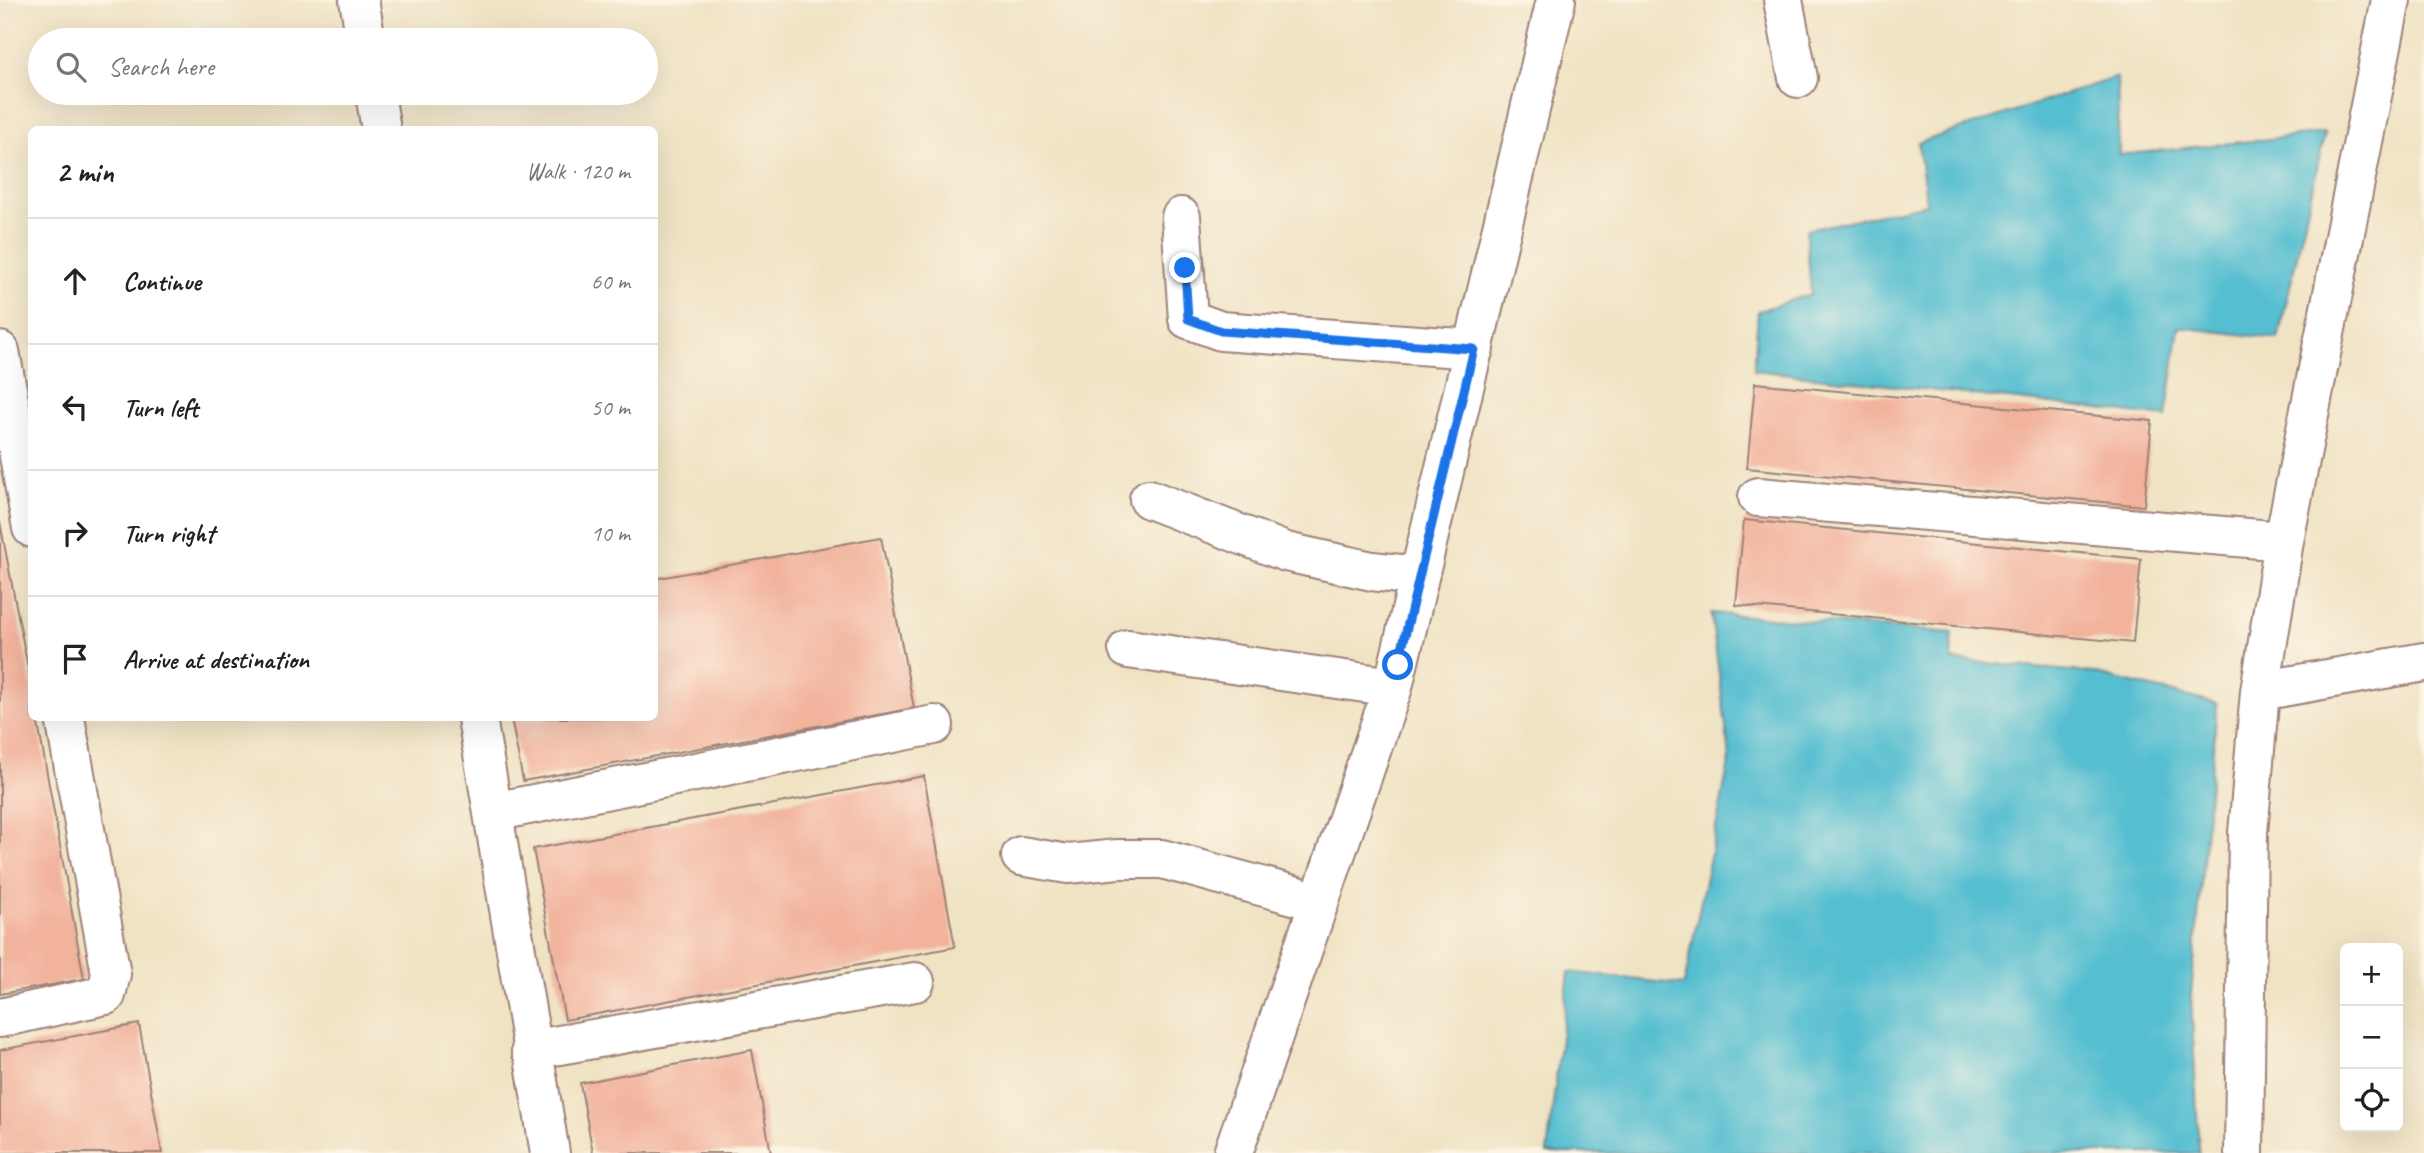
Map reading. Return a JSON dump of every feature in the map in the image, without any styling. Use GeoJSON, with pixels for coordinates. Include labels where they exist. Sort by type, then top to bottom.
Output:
{"type":"FeatureCollection","features":[{"type":"Feature","properties":{"kind":"street"},"geometry":{"type":"LineString","coordinates":[[359,0],[364,28]]}},
{"type":"Feature","properties":{"kind":"street"},"geometry":{"type":"LineString","coordinates":[[1233,1153],[1393,687],[1556,0]]}},
{"type":"Feature","properties":{"kind":"street"},"geometry":{"type":"LineString","coordinates":[[1783,0],[1797,78]]}},
{"type":"Feature","properties":{"kind":"street"},"geometry":{"type":"LineString","coordinates":[[2244,1153],[2248,833],[2260,691],[2284,541],[2391,0]]}},
{"type":"Feature","properties":{"kind":"street"},"geometry":{"type":"LineString","coordinates":[[377,105],[380,126]]}},
{"type":"Feature","properties":{"kind":"street"},"geometry":{"type":"LineString","coordinates":[[1181,217],[1188,319],[1221,331],[1474,349]]}},
{"type":"Feature","properties":{"kind":"street"},"geometry":{"type":"LineString","coordinates":[[0,351],[28,506]]}},
{"type":"Feature","properties":{"kind":"street"},"geometry":{"type":"LineString","coordinates":[[1758,498],[2284,541]]}},
{"type":"Feature","properties":{"kind":"street"},"geometry":{"type":"LineString","coordinates":[[1149,499],[1286,552],[1372,571],[1418,576]]}},
{"type":"Feature","properties":{"kind":"street"},"geometry":{"type":"LineString","coordinates":[[1128,649],[1393,687]]}},
{"type":"Feature","properties":{"kind":"street"},"geometry":{"type":"LineString","coordinates":[[2260,691],[2424,662]]}},
{"type":"Feature","properties":{"kind":"street"},"geometry":{"type":"LineString","coordinates":[[0,1018],[106,995],[111,974],[66,721]]}},
{"type":"Feature","properties":{"kind":"street"},"geometry":{"type":"LineString","coordinates":[[478,721],[550,1153]]}},
{"type":"Feature","properties":{"kind":"street"},"geometry":{"type":"LineString","coordinates":[[493,812],[934,725]]}},
{"type":"Feature","properties":{"kind":"street"},"geometry":{"type":"LineString","coordinates":[[1021,856],[1068,864],[1129,858],[1162,859],[1320,902]]}},
{"type":"Feature","properties":{"kind":"street"},"geometry":{"type":"LineString","coordinates":[[531,1050],[915,982]]}},
{"type":"Feature","properties":{"kind":"water"},"geometry":{"type":"Polygon","coordinates":[[[2117,77],[2119,155],[2325,133],[2278,339],[2179,327],[2166,417],[1754,370],[1758,311],[1811,294],[1806,230],[1927,204],[1918,143],[2117,77]]]}},
{"type":"Feature","properties":{"kind":"water"},"geometry":{"type":"Polygon","coordinates":[[[1711,613],[1953,633],[1951,660],[2093,673],[2217,704],[2191,996],[2199,1153],[1547,1153],[1569,972],[1684,985],[1730,758],[1711,613]]]}},
{"type":"Feature","properties":{"kind":"building"},"geometry":{"type":"Polygon","coordinates":[[[1755,383],[2152,421],[2144,506],[1747,468],[1755,383]]]}},
{"type":"Feature","properties":{"kind":"building"},"geometry":{"type":"Polygon","coordinates":[[[1744,520],[2141,559],[2133,643],[1736,605],[1744,520]]]}},
{"type":"Feature","properties":{"kind":"building"},"geometry":{"type":"Polygon","coordinates":[[[0,522],[28,668],[28,721],[38,721],[84,979],[0,994],[0,522]]]}},
{"type":"Feature","properties":{"kind":"building"},"geometry":{"type":"Polygon","coordinates":[[[881,537],[914,708],[523,781],[512,721],[658,721],[658,578],[881,537]]]}},
{"type":"Feature","properties":{"kind":"building"},"geometry":{"type":"Polygon","coordinates":[[[924,776],[955,947],[565,1020],[533,849],[924,776]]]}},
{"type":"Feature","properties":{"kind":"building"},"geometry":{"type":"Polygon","coordinates":[[[139,1024],[162,1153],[0,1153],[0,1050],[139,1024]]]}},
{"type":"Feature","properties":{"kind":"building"},"geometry":{"type":"Polygon","coordinates":[[[752,1050],[771,1153],[593,1153],[580,1083],[752,1050]]]}},
{"type":"Feature","properties":{"kind":"route"},"geometry":{"type":"LineString","coordinates":[[1185,268],[1188,319],[1221,331],[1474,349],[1398,665]]}}]}
